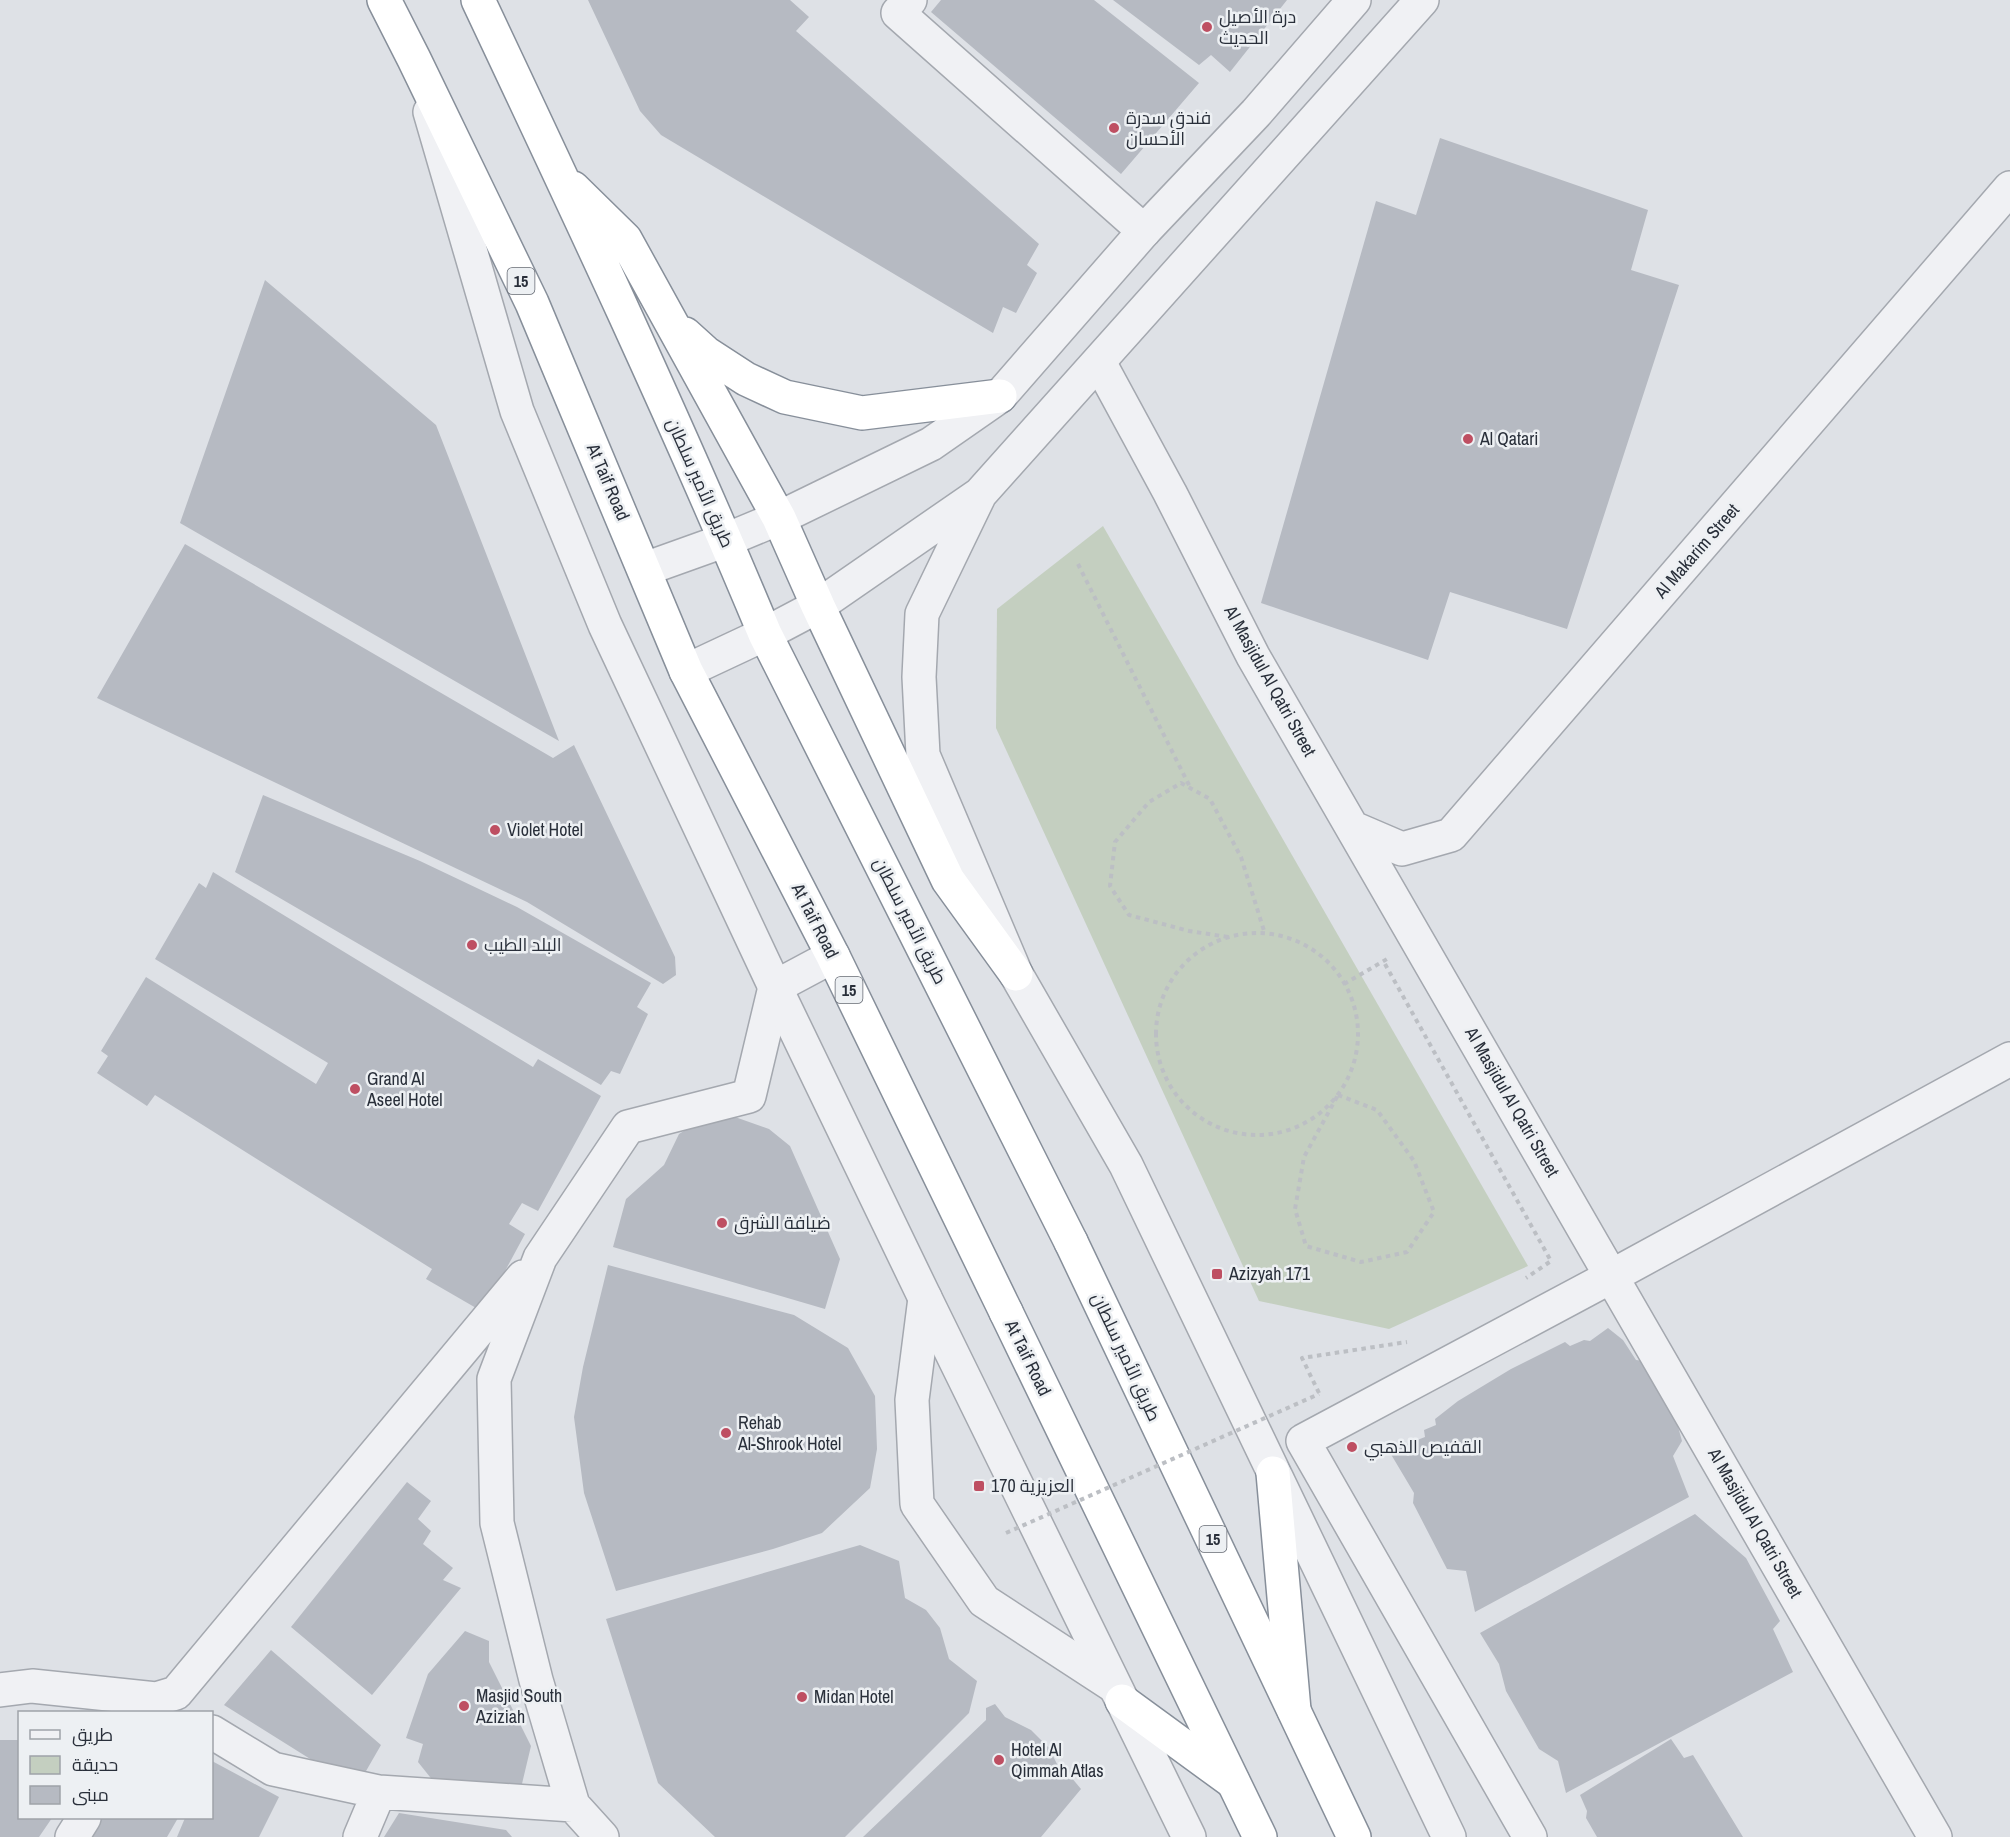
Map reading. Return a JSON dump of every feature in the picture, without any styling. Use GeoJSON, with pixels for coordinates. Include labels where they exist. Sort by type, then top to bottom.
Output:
{"type":"FeatureCollection","features":[{"type":"Feature","properties":{"kind":"highway","name":"At Taif Road"},"geometry":{"type":"LineString","coordinates":[[384,0],[532,303],[686,671],[833,956],[1260,1837]]}},
{"type":"Feature","properties":{"kind":"highway","name":"طريق الأمير سلطان"},"geometry":{"type":"LineString","coordinates":[[478,0],[561,176],[726,540],[765,634],[1071,1242],[1354,1837]]}},
{"type":"Feature","properties":{"kind":"highway"},"geometry":{"type":"LineString","coordinates":[[561,176],[625,238],[779,518],[818,606],[948,880],[1016,974]]}},
{"type":"Feature","properties":{"kind":"highway"},"geometry":{"type":"LineString","coordinates":[[671,321],[714,358],[746,379],[785,396],[862,413],[1000,396]]}},
{"type":"Feature","properties":{"kind":"highway"},"geometry":{"type":"LineString","coordinates":[[1274,1473],[1294,1712]]}},
{"type":"Feature","properties":{"kind":"highway"},"geometry":{"type":"LineString","coordinates":[[1118,1693],[1233,1782]]}},
{"type":"Feature","properties":{"kind":"street"},"geometry":{"type":"LineString","coordinates":[[910,0],[898,13],[1144,231]]}},
{"type":"Feature","properties":{"kind":"street"},"geometry":{"type":"LineString","coordinates":[[645,569],[779,518],[931,444],[1000,396],[1144,231],[1256,113],[1354,0]]}},
{"type":"Feature","properties":{"kind":"street"},"geometry":{"type":"LineString","coordinates":[[686,671],[818,606],[980,494],[1422,0]]}},
{"type":"Feature","properties":{"kind":"street"},"geometry":{"type":"LineString","coordinates":[[414,59],[517,411],[604,625],[925,1298],[1189,1837]]}},
{"type":"Feature","properties":{"kind":"street","name":"Al Makarim Street"},"geometry":{"type":"LineString","coordinates":[[1353,828],[1402,849],[1451,836],[2010,188]]}},
{"type":"Feature","properties":{"kind":"street","name":"Al Masjidul Al Qatri Street"},"geometry":{"type":"LineString","coordinates":[[1099,362],[1170,493],[1253,656],[1935,1837]]}},
{"type":"Feature","properties":{"kind":"street"},"geometry":{"type":"LineString","coordinates":[[980,494],[922,614],[919,677],[923,755],[1016,974],[1126,1165],[1449,1837]]}},
{"type":"Feature","properties":{"kind":"street"},"geometry":{"type":"LineString","coordinates":[[0,1690],[32,1686],[161,1708],[176,1693],[540,1258],[628,1127],[749,1096],[775,987],[833,956]]}},
{"type":"Feature","properties":{"kind":"street"},"geometry":{"type":"LineString","coordinates":[[1530,1837],[1303,1441],[2010,1059]]}},
{"type":"Feature","properties":{"kind":"street"},"geometry":{"type":"LineString","coordinates":[[540,1258],[494,1379],[497,1523],[536,1680],[573,1805],[602,1837]]}},
{"type":"Feature","properties":{"kind":"street"},"geometry":{"type":"LineString","coordinates":[[925,1298],[912,1400],[917,1504],[984,1601],[1118,1693]]}},
{"type":"Feature","properties":{"kind":"street"},"geometry":{"type":"LineString","coordinates":[[213,1733],[273,1769],[380,1792],[573,1805]]}},
{"type":"Feature","properties":{"kind":"street"},"geometry":{"type":"LineString","coordinates":[[360,1837],[380,1792]]}},
{"type":"Feature","properties":{"kind":"street"},"geometry":{"type":"LineString","coordinates":[[72,1837],[83,1819]]}},
{"type":"Feature","properties":{"kind":"path"},"geometry":{"type":"LineString","coordinates":[[1078,564],[1192,789]]}},
{"type":"Feature","properties":{"kind":"path"},"geometry":{"type":"LineString","coordinates":[[1231,937],[1190,931],[1130,915],[1110,886],[1114,842],[1149,802],[1181,783],[1210,799],[1241,857],[1264,934]]}},
{"type":"Feature","properties":{"kind":"path"},"geometry":{"type":"LineString","coordinates":[[1338,1095],[1314,1118],[1283,1132],[1249,1136],[1216,1127],[1188,1108],[1167,1082],[1156,1051],[1156,1017],[1167,985],[1188,959],[1216,941],[1248,933],[1281,935],[1312,949],[1337,971],[1353,1000],[1359,1033],[1354,1065],[1338,1095],[1304,1157],[1295,1209],[1306,1246],[1362,1262],[1407,1252],[1434,1212],[1414,1161],[1377,1110],[1338,1095]]}},
{"type":"Feature","properties":{"kind":"path"},"geometry":{"type":"LineString","coordinates":[[1344,984],[1419,940]]}},
{"type":"Feature","properties":{"kind":"path"},"geometry":{"type":"LineString","coordinates":[[1384,961],[1551,1261],[1521,1280]]}},
{"type":"Feature","properties":{"kind":"path"},"geometry":{"type":"LineString","coordinates":[[1006,1533],[1319,1394],[1302,1358],[1408,1342]]}},
{"type":"Feature","properties":{"kind":"green space"},"geometry":{"type":"Polygon","coordinates":[[[1103,526],[1528,1266],[1389,1329],[1259,1301],[996,728],[997,609],[1103,526]]]}},
{"type":"Feature","properties":{"kind":"building"},"geometry":{"type":"Polygon","coordinates":[[[588,0],[790,0],[809,17],[796,31],[1039,244],[1027,265],[1037,273],[1016,313],[1003,307],[993,333],[661,135],[640,111],[588,0]]]}},
{"type":"Feature","properties":{"kind":"building","name":"فندق سدرة الأحسان"},"geometry":{"type":"Polygon","coordinates":[[[941,0],[1094,0],[1199,83],[1121,174],[931,12],[941,0]]]}},
{"type":"Feature","properties":{"kind":"building","name":"درة الأصيل الحديث"},"geometry":{"type":"Polygon","coordinates":[[[1113,0],[1287,0],[1230,72],[1211,55],[1199,65],[1113,0]]]}},
{"type":"Feature","properties":{"kind":"building","name":"Al Qatari"},"geometry":{"type":"Polygon","coordinates":[[[1440,138],[1648,210],[1631,270],[1679,285],[1567,629],[1450,592],[1428,660],[1261,603],[1376,201],[1416,215],[1440,138]]]}},
{"type":"Feature","properties":{"kind":"building"},"geometry":{"type":"Polygon","coordinates":[[[265,280],[436,425],[559,741],[180,523],[265,280]]]}},
{"type":"Feature","properties":{"kind":"building","name":"Violet Hotel"},"geometry":{"type":"Polygon","coordinates":[[[185,544],[553,758],[574,745],[675,957],[676,975],[663,984],[527,902],[97,698],[185,544]]]}},
{"type":"Feature","properties":{"kind":"building","name":"البلد الطيب"},"geometry":{"type":"Polygon","coordinates":[[[263,795],[420,861],[517,907],[651,983],[637,1007],[648,1014],[620,1074],[611,1071],[601,1085],[235,872],[263,795]]]}},
{"type":"Feature","properties":{"kind":"building","name":"Grand Al Aseel Hotel"},"geometry":{"type":"Polygon","coordinates":[[[213,872],[533,1067],[538,1059],[601,1096],[538,1211],[522,1203],[509,1224],[525,1234],[483,1312],[426,1279],[432,1269],[155,1095],[147,1106],[97,1073],[108,1056],[101,1051],[146,977],[316,1084],[328,1063],[155,959],[199,883],[206,888],[213,872]]]}},
{"type":"Feature","properties":{"kind":"building","name":"ضيافة الشرق"},"geometry":{"type":"Polygon","coordinates":[[[708,1116],[735,1117],[769,1129],[790,1146],[840,1259],[825,1309],[613,1247],[626,1199],[664,1165],[679,1134],[708,1116]]]}},
{"type":"Feature","properties":{"kind":"building","name":"Rehab Al-Shrook Hotel"},"geometry":{"type":"Polygon","coordinates":[[[608,1265],[794,1315],[848,1348],[875,1396],[877,1449],[870,1488],[822,1533],[773,1549],[616,1591],[584,1493],[574,1417],[583,1367],[608,1265]]]}},
{"type":"Feature","properties":{"kind":"building"},"geometry":{"type":"Polygon","coordinates":[[[1608,1328],[1623,1340],[1636,1360],[1644,1361],[1672,1405],[1682,1441],[1673,1456],[1689,1497],[1475,1612],[1466,1571],[1447,1569],[1413,1503],[1414,1493],[1389,1451],[1425,1437],[1424,1430],[1436,1425],[1435,1419],[1458,1401],[1511,1369],[1565,1342],[1570,1346],[1584,1340],[1590,1341],[1608,1328]]]}},
{"type":"Feature","properties":{"kind":"building"},"geometry":{"type":"Polygon","coordinates":[[[407,1482],[431,1501],[418,1519],[431,1531],[423,1544],[453,1568],[443,1580],[461,1588],[372,1695],[291,1627],[407,1482]]]}},
{"type":"Feature","properties":{"kind":"building"},"geometry":{"type":"Polygon","coordinates":[[[1695,1514],[1746,1558],[1780,1621],[1773,1629],[1793,1672],[1566,1793],[1558,1761],[1539,1749],[1506,1691],[1499,1664],[1480,1633],[1695,1514]]]}},
{"type":"Feature","properties":{"kind":"building","name":"Midan Hotel"},"geometry":{"type":"Polygon","coordinates":[[[860,1545],[899,1561],[905,1598],[926,1610],[940,1628],[949,1659],[977,1681],[969,1713],[845,1837],[715,1837],[658,1783],[606,1619],[860,1545]]]}},
{"type":"Feature","properties":{"kind":"building","name":"Masjid South Aziziah"},"geometry":{"type":"Polygon","coordinates":[[[465,1631],[489,1641],[489,1662],[531,1746],[521,1788],[434,1782],[418,1762],[423,1744],[406,1738],[428,1674],[465,1631]]]}},
{"type":"Feature","properties":{"kind":"building"},"geometry":{"type":"Polygon","coordinates":[[[271,1650],[381,1745],[362,1778],[335,1765],[331,1772],[224,1705],[271,1650]]]}},
{"type":"Feature","properties":{"kind":"building","name":"Hotel Al Qimmah Atlas"},"geometry":{"type":"Polygon","coordinates":[[[995,1704],[1005,1717],[1031,1730],[1049,1748],[1061,1772],[1071,1777],[1081,1789],[1041,1837],[863,1837],[986,1720],[986,1708],[995,1704]]]}},
{"type":"Feature","properties":{"kind":"building"},"geometry":{"type":"Polygon","coordinates":[[[1671,1739],[1684,1758],[1693,1755],[1743,1837],[1597,1837],[1586,1818],[1587,1811],[1580,1795],[1671,1739]]]}},
{"type":"Feature","properties":{"kind":"building"},"geometry":{"type":"Polygon","coordinates":[[[0,1740],[18,1740],[18,1819],[51,1819],[39,1837],[0,1837],[0,1740]]]}},
{"type":"Feature","properties":{"kind":"building"},"geometry":{"type":"Polygon","coordinates":[[[213,1762],[279,1797],[259,1837],[177,1837],[185,1819],[213,1819],[213,1762]]]}},
{"type":"Feature","properties":{"kind":"building"},"geometry":{"type":"Polygon","coordinates":[[[399,1813],[506,1830],[512,1837],[384,1837],[399,1813]]]}},
{"type":"Feature","properties":{"kind":"building"},"geometry":{"type":"Polygon","coordinates":[[[97,1819],[177,1819],[167,1837],[85,1837],[97,1819]]]}},
{"type":"Feature","properties":{"kind":"place","name":"درة الأصيل الحديث"},"geometry":{"type":"Point","coordinates":[1207,27]}},
{"type":"Feature","properties":{"kind":"place","name":"فندق سدرة الأحسان"},"geometry":{"type":"Point","coordinates":[1114,128]}},
{"type":"Feature","properties":{"kind":"place","name":"Al Qatari"},"geometry":{"type":"Point","coordinates":[1468,439]}},
{"type":"Feature","properties":{"kind":"place","name":"Violet Hotel"},"geometry":{"type":"Point","coordinates":[495,830]}},
{"type":"Feature","properties":{"kind":"place","name":"البلد الطيب"},"geometry":{"type":"Point","coordinates":[472,945]}},
{"type":"Feature","properties":{"kind":"place","name":"Grand Al Aseel Hotel"},"geometry":{"type":"Point","coordinates":[355,1089]}},
{"type":"Feature","properties":{"kind":"place","name":"ضيافة الشرق"},"geometry":{"type":"Point","coordinates":[722,1223]}},
{"type":"Feature","properties":{"kind":"place","name":"Azizyah 171"},"geometry":{"type":"Point","coordinates":[1217,1274]}},
{"type":"Feature","properties":{"kind":"place","name":"Rehab Al-Shrook Hotel"},"geometry":{"type":"Point","coordinates":[726,1433]}},
{"type":"Feature","properties":{"kind":"place","name":"القفيص الذهبي"},"geometry":{"type":"Point","coordinates":[1352,1447]}},
{"type":"Feature","properties":{"kind":"place","name":"العزيزية 170"},"geometry":{"type":"Point","coordinates":[979,1486]}},
{"type":"Feature","properties":{"kind":"place","name":"Midan Hotel"},"geometry":{"type":"Point","coordinates":[802,1697]}},
{"type":"Feature","properties":{"kind":"place","name":"Masjid South Aziziah"},"geometry":{"type":"Point","coordinates":[464,1706]}},
{"type":"Feature","properties":{"kind":"place","name":"Hotel Al Qimmah Atlas"},"geometry":{"type":"Point","coordinates":[999,1760]}}]}
